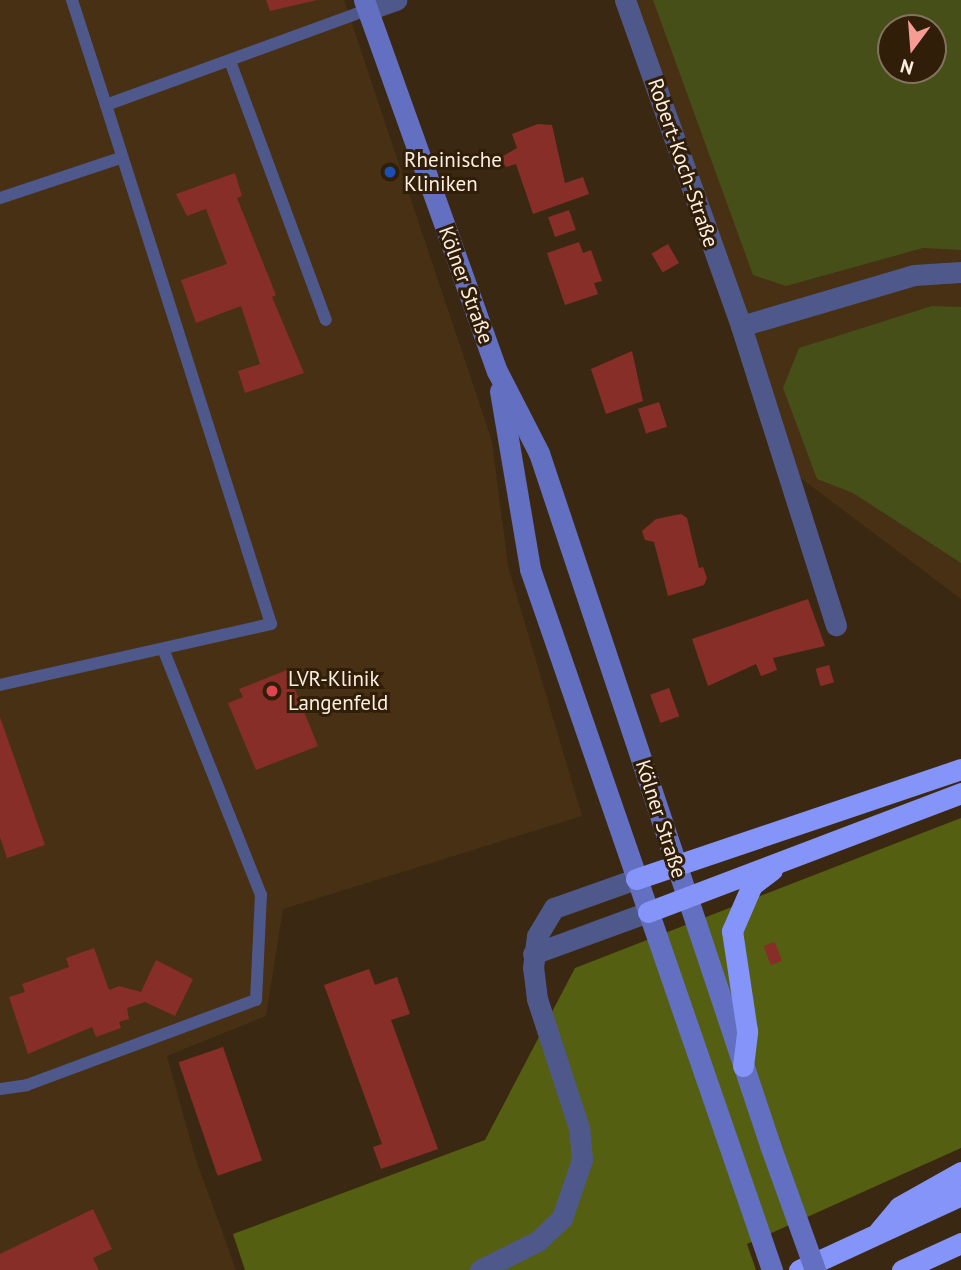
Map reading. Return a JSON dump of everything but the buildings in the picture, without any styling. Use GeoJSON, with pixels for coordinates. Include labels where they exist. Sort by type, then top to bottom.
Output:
{"type":"FeatureCollection","features":[{"type":"Feature","properties":{"kind":"highway"},"geometry":{"type":"LineString","coordinates":[[636,879],[961,769]]}},
{"type":"Feature","properties":{"kind":"highway"},"geometry":{"type":"LineString","coordinates":[[648,912],[961,793]]}},
{"type":"Feature","properties":{"kind":"highway"},"geometry":{"type":"LineString","coordinates":[[743,1066],[747,1031],[732,931],[752,885],[783,861]]}},
{"type":"Feature","properties":{"kind":"highway"},"geometry":{"type":"LineString","coordinates":[[876,1235],[899,1206],[961,1172]]}},
{"type":"Feature","properties":{"kind":"highway"},"geometry":{"type":"LineString","coordinates":[[799,1270],[961,1195]]}},
{"type":"Feature","properties":{"kind":"highway"},"geometry":{"type":"LineString","coordinates":[[902,1270],[961,1243]]}},
{"type":"Feature","properties":{"kind":"main road","name":"Kölner Straße"},"geometry":{"type":"LineString","coordinates":[[365,5],[497,371],[538,453],[743,1066],[815,1270]]}},
{"type":"Feature","properties":{"kind":"main road","name":"Kölner Straße"},"geometry":{"type":"LineString","coordinates":[[497,371],[530,569],[772,1270]]}},
{"type":"Feature","properties":{"kind":"street"},"geometry":{"type":"LineString","coordinates":[[365,5],[396,0]]}},
{"type":"Feature","properties":{"kind":"street","name":"Robert-Koch-Straße"},"geometry":{"type":"LineString","coordinates":[[625,0],[741,326],[836,625]]}},
{"type":"Feature","properties":{"kind":"street"},"geometry":{"type":"LineString","coordinates":[[741,326],[914,275],[961,272]]}},
{"type":"Feature","properties":{"kind":"street"},"geometry":{"type":"LineString","coordinates":[[480,1270],[538,1241],[562,1218],[582,1160],[579,1128],[539,1007],[533,954],[543,920],[554,908],[636,879]]}},
{"type":"Feature","properties":{"kind":"street"},"geometry":{"type":"LineString","coordinates":[[533,954],[648,912]]}},
{"type":"Feature","properties":{"kind":"lane"},"geometry":{"type":"LineString","coordinates":[[0,685],[164,652],[271,624],[120,158],[72,0]]}},
{"type":"Feature","properties":{"kind":"lane"},"geometry":{"type":"LineString","coordinates":[[106,105],[230,61],[365,5]]}},
{"type":"Feature","properties":{"kind":"lane"},"geometry":{"type":"LineString","coordinates":[[230,61],[326,320]]}},
{"type":"Feature","properties":{"kind":"lane"},"geometry":{"type":"LineString","coordinates":[[0,198],[120,158]]}},
{"type":"Feature","properties":{"kind":"lane"},"geometry":{"type":"LineString","coordinates":[[0,1089],[27,1085],[256,1000],[261,895],[164,652]]}},
{"type":"Feature","properties":{"kind":"shaded area","name":"LVR-Klinik Langenfeld"},"geometry":{"type":"Polygon","coordinates":[[[0,0],[344,0],[492,441],[508,566],[582,816],[283,909],[266,1016],[167,1056],[195,1157],[236,1270],[0,1270],[0,0]]]}},
{"type":"Feature","properties":{"kind":"shaded area"},"geometry":{"type":"Polygon","coordinates":[[[616,0],[961,0],[961,599],[790,470],[616,0]]]}},
{"type":"Feature","properties":{"kind":"green space"},"geometry":{"type":"Polygon","coordinates":[[[653,0],[961,0],[961,250],[923,248],[786,286],[753,275],[653,0]]]}},
{"type":"Feature","properties":{"kind":"green space"},"geometry":{"type":"Polygon","coordinates":[[[932,306],[961,307],[961,563],[853,493],[817,479],[783,388],[799,348],[932,306]]]}},
{"type":"Feature","properties":{"kind":"green space"},"geometry":{"type":"Polygon","coordinates":[[[961,818],[961,1148],[747,1244],[756,1270],[245,1270],[233,1234],[485,1140],[575,968],[961,818]]]}},
{"type":"Feature","properties":{"kind":"place","name":"Rheinische Kliniken"},"geometry":{"type":"Point","coordinates":[390,172]}},
{"type":"Feature","properties":{"kind":"place","name":"LVR-Klinik Langenfeld"},"geometry":{"type":"Point","coordinates":[272,691]}}]}
